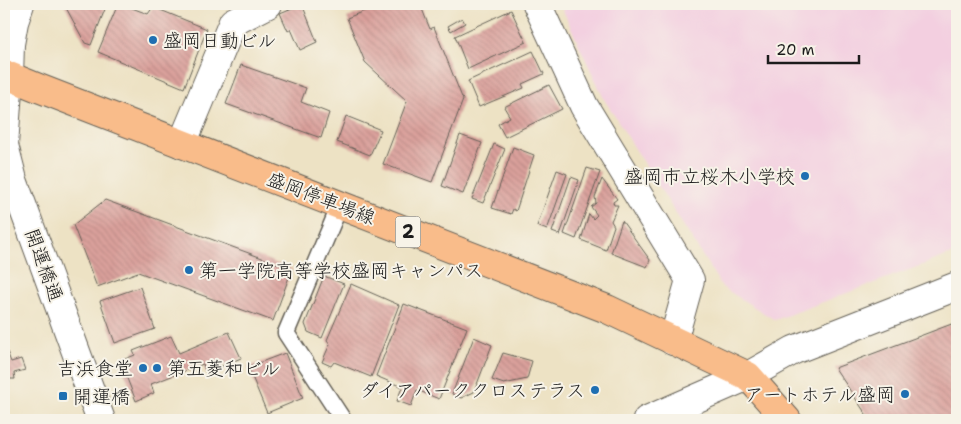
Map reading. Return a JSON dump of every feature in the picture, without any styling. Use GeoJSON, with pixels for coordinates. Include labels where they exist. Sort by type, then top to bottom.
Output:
{"type":"FeatureCollection","features":[{"type":"Feature","properties":{"kind":"main road","name":"盛岡停車場線"},"geometry":{"type":"LineString","coordinates":[[5,77],[607,309],[748,376],[787,420]]}},
{"type":"Feature","properties":{"kind":"street","name":"開運橋通"},"geometry":{"type":"LineString","coordinates":[[20,4],[14,22],[5,77],[4,145],[13,180],[101,420]]}},
{"type":"Feature","properties":{"kind":"street"},"geometry":{"type":"LineString","coordinates":[[182,144],[233,22],[268,4]]}},
{"type":"Feature","properties":{"kind":"street"},"geometry":{"type":"LineString","coordinates":[[536,4],[584,106],[690,280],[673,341]]}},
{"type":"Feature","properties":{"kind":"street"},"geometry":{"type":"LineString","coordinates":[[647,420],[748,376],[794,350],[957,286]]}},
{"type":"Feature","properties":{"kind":"lane"},"geometry":{"type":"LineString","coordinates":[[340,206],[286,333],[343,420]]}},
{"type":"Feature","properties":{"kind":"shaded area","name":"盛岡市立桜木小学校"},"geometry":{"type":"Polygon","coordinates":[[[560,4],[957,4],[957,252],[775,320],[722,287],[604,99],[560,4]]]}},
{"type":"Feature","properties":{"kind":"building"},"geometry":{"type":"Polygon","coordinates":[[[64,4],[107,4],[91,45],[85,43],[64,4]]]}},
{"type":"Feature","properties":{"kind":"building","name":"盛岡日動ビル"},"geometry":{"type":"Polygon","coordinates":[[[118,4],[148,14],[153,7],[207,29],[184,88],[98,52],[118,4]]]}},
{"type":"Feature","properties":{"kind":"building"},"geometry":{"type":"Polygon","coordinates":[[[302,4],[317,42],[300,50],[291,29],[288,31],[280,13],[302,4]]]}},
{"type":"Feature","properties":{"kind":"building"},"geometry":{"type":"Polygon","coordinates":[[[373,4],[420,4],[430,29],[434,27],[463,100],[432,182],[383,164],[407,101],[365,62],[347,18],[374,7],[373,4]]]}},
{"type":"Feature","properties":{"kind":"building"},"geometry":{"type":"Polygon","coordinates":[[[511,10],[526,42],[468,69],[455,36],[511,10]]]}},
{"type":"Feature","properties":{"kind":"building"},"geometry":{"type":"Polygon","coordinates":[[[462,18],[465,23],[451,31],[448,26],[462,18]]]}},
{"type":"Feature","properties":{"kind":"building"},"geometry":{"type":"Polygon","coordinates":[[[533,51],[544,74],[522,84],[524,88],[479,107],[468,81],[533,51]]]}},
{"type":"Feature","properties":{"kind":"building"},"geometry":{"type":"Polygon","coordinates":[[[241,65],[306,88],[301,102],[329,113],[321,138],[226,104],[241,65]]]}},
{"type":"Feature","properties":{"kind":"building"},"geometry":{"type":"Polygon","coordinates":[[[549,85],[562,109],[505,137],[498,124],[510,117],[504,107],[549,85]]]}},
{"type":"Feature","properties":{"kind":"building"},"geometry":{"type":"Polygon","coordinates":[[[346,116],[381,130],[370,155],[337,142],[346,116]]]}},
{"type":"Feature","properties":{"kind":"building"},"geometry":{"type":"Polygon","coordinates":[[[460,135],[482,143],[463,194],[442,186],[460,135]]]}},
{"type":"Feature","properties":{"kind":"building"},"geometry":{"type":"Polygon","coordinates":[[[494,144],[505,149],[483,203],[472,199],[494,144]]]}},
{"type":"Feature","properties":{"kind":"building"},"geometry":{"type":"Polygon","coordinates":[[[513,147],[534,155],[516,211],[513,209],[511,214],[492,208],[513,147]]]}},
{"type":"Feature","properties":{"kind":"building"},"geometry":{"type":"Polygon","coordinates":[[[587,168],[600,172],[576,239],[564,234],[587,168]]]}},
{"type":"Feature","properties":{"kind":"building"},"geometry":{"type":"Polygon","coordinates":[[[557,170],[567,174],[547,230],[537,226],[557,170]]]}},
{"type":"Feature","properties":{"kind":"building"},"geometry":{"type":"Polygon","coordinates":[[[571,177],[579,180],[560,235],[552,232],[571,177]]]}},
{"type":"Feature","properties":{"kind":"building"},"geometry":{"type":"Polygon","coordinates":[[[602,179],[617,199],[613,202],[614,205],[618,205],[611,221],[614,226],[606,250],[581,240],[589,214],[593,219],[597,215],[591,207],[596,203],[595,197],[602,179]]]}},
{"type":"Feature","properties":{"kind":"building"},"geometry":{"type":"Polygon","coordinates":[[[105,200],[292,269],[273,321],[138,272],[97,287],[73,225],[105,200]]]}},
{"type":"Feature","properties":{"kind":"building"},"geometry":{"type":"Polygon","coordinates":[[[622,221],[650,260],[647,267],[611,253],[622,221]]]}},
{"type":"Feature","properties":{"kind":"building"},"geometry":{"type":"Polygon","coordinates":[[[324,276],[344,284],[322,338],[308,332],[305,324],[324,276]]]}},
{"type":"Feature","properties":{"kind":"building"},"geometry":{"type":"Polygon","coordinates":[[[351,284],[399,305],[371,377],[334,362],[331,366],[322,362],[330,344],[327,340],[351,284]]]}},
{"type":"Feature","properties":{"kind":"building"},"geometry":{"type":"Polygon","coordinates":[[[140,287],[155,329],[115,343],[100,301],[140,287]]]}},
{"type":"Feature","properties":{"kind":"building"},"geometry":{"type":"Polygon","coordinates":[[[404,304],[467,328],[439,399],[417,390],[411,406],[397,401],[402,387],[376,376],[404,304]]]}},
{"type":"Feature","properties":{"kind":"building","name":"アートホテル盛岡"},"geometry":{"type":"Polygon","coordinates":[[[957,322],[957,420],[870,420],[835,368],[957,322]]]}},
{"type":"Feature","properties":{"kind":"building","name":"第五菱和ビル"},"geometry":{"type":"Polygon","coordinates":[[[229,332],[241,358],[206,373],[203,364],[151,384],[154,393],[136,401],[120,361],[135,355],[133,351],[171,336],[179,353],[229,332]]]}},
{"type":"Feature","properties":{"kind":"building"},"geometry":{"type":"Polygon","coordinates":[[[474,337],[492,345],[474,392],[461,398],[452,394],[474,337]]]}},
{"type":"Feature","properties":{"kind":"building"},"geometry":{"type":"Polygon","coordinates":[[[4,344],[11,362],[21,359],[25,370],[14,373],[15,379],[4,379],[4,344]]]}},
{"type":"Feature","properties":{"kind":"building"},"geometry":{"type":"Polygon","coordinates":[[[285,353],[303,398],[267,413],[248,367],[285,353]]]}},
{"type":"Feature","properties":{"kind":"building"},"geometry":{"type":"Polygon","coordinates":[[[503,353],[532,361],[527,379],[504,384],[492,380],[503,353]]]}},
{"type":"Feature","properties":{"kind":"building"},"geometry":{"type":"Polygon","coordinates":[[[5,391],[8,420],[4,420],[5,391]]]}},
{"type":"Feature","properties":{"kind":"place","name":"盛岡日動ビル"},"geometry":{"type":"Point","coordinates":[153,40]}},
{"type":"Feature","properties":{"kind":"place","name":"盛岡市立桜木小学校"},"geometry":{"type":"Point","coordinates":[805,176]}},
{"type":"Feature","properties":{"kind":"place","name":"第一学院高等学校盛岡キャンパス"},"geometry":{"type":"Point","coordinates":[189,270]}},
{"type":"Feature","properties":{"kind":"place","name":"吉浜食堂"},"geometry":{"type":"Point","coordinates":[143,368]}},
{"type":"Feature","properties":{"kind":"place","name":"第五菱和ビル"},"geometry":{"type":"Point","coordinates":[157,368]}},
{"type":"Feature","properties":{"kind":"place","name":"ダイアパーククロステラス"},"geometry":{"type":"Point","coordinates":[595,390]}},
{"type":"Feature","properties":{"kind":"place","name":"アートホテル盛岡"},"geometry":{"type":"Point","coordinates":[905,394]}},
{"type":"Feature","properties":{"kind":"place","name":"開運橋"},"geometry":{"type":"Point","coordinates":[63,396]}}]}
